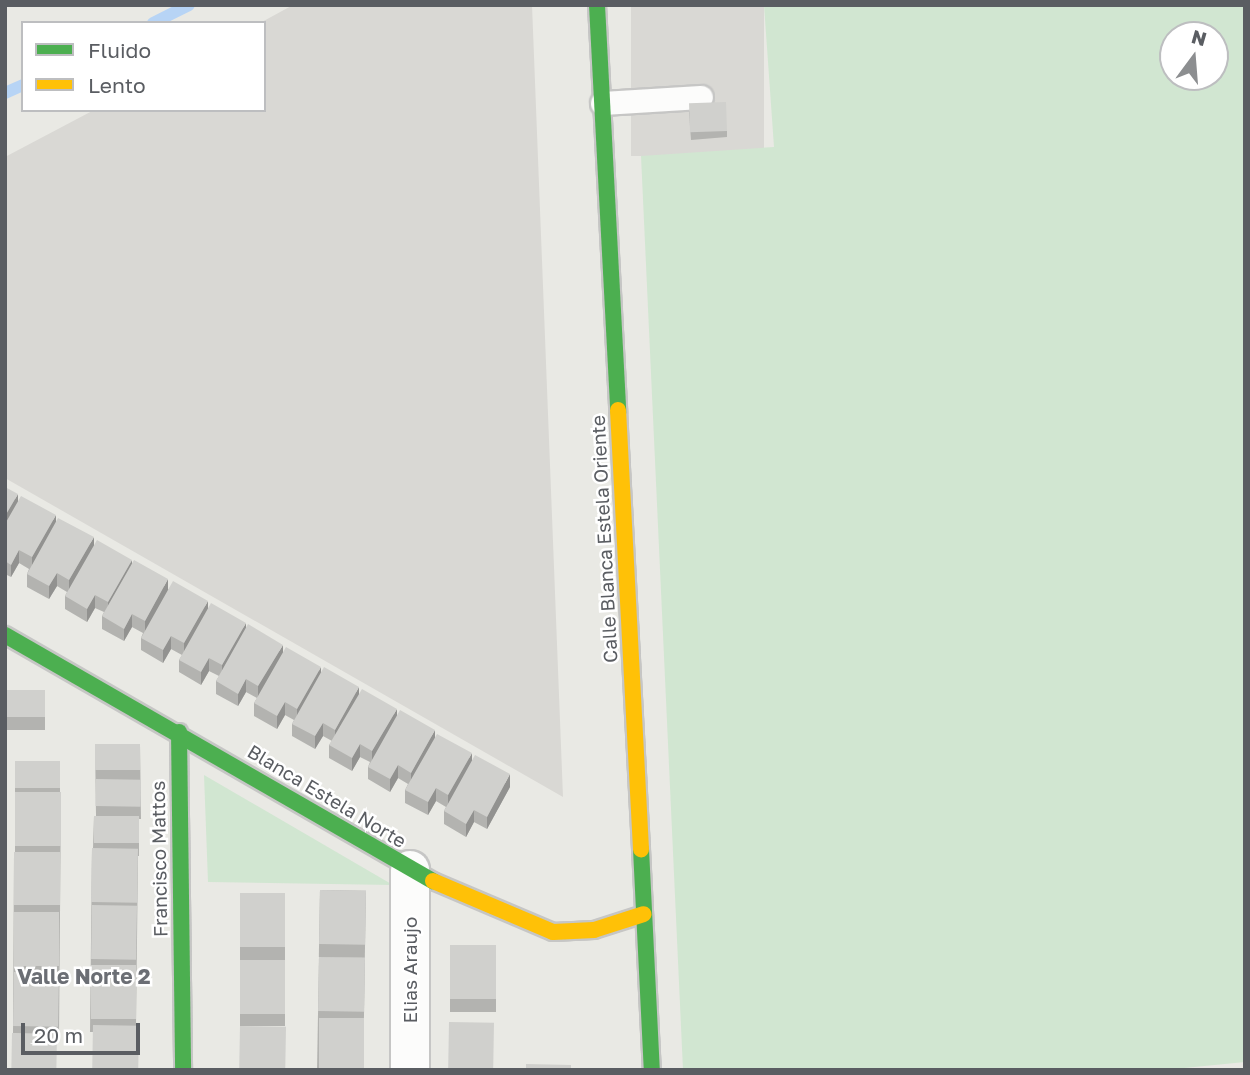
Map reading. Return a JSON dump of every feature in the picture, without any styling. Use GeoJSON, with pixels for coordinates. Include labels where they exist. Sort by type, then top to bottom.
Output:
{"type":"FeatureCollection","features":[{"type":"Feature","properties":{"kind":"street","name":"Calle Blanca Estela Oriente"},"geometry":{"type":"LineString","coordinates":[[597,5],[652,1070]]}},
{"type":"Feature","properties":{"kind":"street","name":"Blanca Estela Norte"},"geometry":{"type":"LineString","coordinates":[[5,635],[179,732],[410,870],[522,922],[553,932],[594,930],[644,914]]}},
{"type":"Feature","properties":{"kind":"street","name":"Francisco Mattos"},"geometry":{"type":"LineString","coordinates":[[179,732],[183,1070]]}},
{"type":"Feature","properties":{"kind":"street","name":"Elias Araujo"},"geometry":{"type":"LineString","coordinates":[[410,870],[410,1070]]}},
{"type":"Feature","properties":{"kind":"lane"},"geometry":{"type":"LineString","coordinates":[[602,103],[701,97]]}},
{"type":"Feature","properties":{"kind":"shaded area"},"geometry":{"type":"Polygon","coordinates":[[[293,5],[532,5],[563,797],[5,478],[5,157],[90,112],[266,112],[266,21],[264,21],[293,5]]]}},
{"type":"Feature","properties":{"kind":"shaded area"},"geometry":{"type":"Polygon","coordinates":[[[631,5],[764,5],[764,156],[631,156],[631,5]]]}},
{"type":"Feature","properties":{"kind":"green space"},"geometry":{"type":"Polygon","coordinates":[[[764,5],[1245,5],[1245,1062],[1164,1070],[683,1070],[641,156],[774,147],[764,5]]]}},
{"type":"Feature","properties":{"kind":"green space"},"geometry":{"type":"Polygon","coordinates":[[[204,775],[393,885],[208,882],[204,775]]]}},
{"type":"Feature","properties":{"kind":"building"},"geometry":{"type":"Polygon","coordinates":[[[726,102],[727,131],[690,132],[689,103],[726,102]]]}},
{"type":"Feature","properties":{"kind":"building"},"geometry":{"type":"Polygon","coordinates":[[[5,487],[18,494],[5,516],[5,487]]]}},
{"type":"Feature","properties":{"kind":"building"},"geometry":{"type":"Polygon","coordinates":[[[21,496],[56,515],[32,557],[19,550],[11,565],[5,561],[5,524],[21,496]]]}},
{"type":"Feature","properties":{"kind":"building"},"geometry":{"type":"Polygon","coordinates":[[[58,518],[94,537],[69,580],[57,573],[49,586],[27,574],[58,518]]]}},
{"type":"Feature","properties":{"kind":"building"},"geometry":{"type":"Polygon","coordinates":[[[97,540],[132,560],[108,602],[95,595],[87,609],[65,596],[97,540]]]}},
{"type":"Feature","properties":{"kind":"building"},"geometry":{"type":"Polygon","coordinates":[[[134,560],[168,579],[145,621],[132,614],[124,629],[102,616],[134,560]]]}},
{"type":"Feature","properties":{"kind":"building"},"geometry":{"type":"Polygon","coordinates":[[[173,581],[208,601],[184,643],[171,636],[163,650],[141,638],[173,581]]]}},
{"type":"Feature","properties":{"kind":"building"},"geometry":{"type":"Polygon","coordinates":[[[211,603],[246,623],[222,665],[209,658],[201,672],[179,660],[211,603]]]}},
{"type":"Feature","properties":{"kind":"building"},"geometry":{"type":"Polygon","coordinates":[[[248,624],[283,645],[258,686],[246,679],[238,694],[216,681],[248,624]]]}},
{"type":"Feature","properties":{"kind":"building"},"geometry":{"type":"Polygon","coordinates":[[[286,647],[321,667],[297,709],[285,702],[277,716],[254,703],[286,647]]]}},
{"type":"Feature","properties":{"kind":"building"},"geometry":{"type":"Polygon","coordinates":[[[324,667],[359,687],[335,730],[323,723],[315,736],[292,724],[324,667]]]}},
{"type":"Feature","properties":{"kind":"building"},"geometry":{"type":"Polygon","coordinates":[[[362,689],[397,709],[372,751],[360,744],[352,758],[329,745],[362,689]]]}},
{"type":"Feature","properties":{"kind":"building"},"geometry":{"type":"Polygon","coordinates":[[[5,690],[45,690],[45,717],[5,717],[5,690]]]}},
{"type":"Feature","properties":{"kind":"building"},"geometry":{"type":"Polygon","coordinates":[[[400,710],[435,730],[411,773],[398,765],[390,779],[368,767],[400,710]]]}},
{"type":"Feature","properties":{"kind":"building"},"geometry":{"type":"Polygon","coordinates":[[[437,734],[472,753],[448,795],[436,788],[428,802],[405,790],[437,734]]]}},
{"type":"Feature","properties":{"kind":"building"},"geometry":{"type":"Polygon","coordinates":[[[95,744],[140,744],[140,770],[95,770],[95,744]]]}},
{"type":"Feature","properties":{"kind":"building"},"geometry":{"type":"Polygon","coordinates":[[[475,755],[510,774],[487,817],[474,810],[466,824],[444,811],[475,755]]]}},
{"type":"Feature","properties":{"kind":"building"},"geometry":{"type":"Polygon","coordinates":[[[15,761],[60,761],[60,788],[15,788],[15,761]]]}},
{"type":"Feature","properties":{"kind":"building"},"geometry":{"type":"Polygon","coordinates":[[[96,779],[141,780],[141,807],[96,806],[96,779]]]}},
{"type":"Feature","properties":{"kind":"building"},"geometry":{"type":"Polygon","coordinates":[[[15,792],[61,792],[61,846],[15,846],[15,792]]]}},
{"type":"Feature","properties":{"kind":"building"},"geometry":{"type":"Polygon","coordinates":[[[94,816],[139,816],[139,843],[94,843],[94,816]]]}},
{"type":"Feature","properties":{"kind":"building"},"geometry":{"type":"Polygon","coordinates":[[[92,848],[138,849],[137,903],[91,902],[92,848]]]}},
{"type":"Feature","properties":{"kind":"building"},"geometry":{"type":"Polygon","coordinates":[[[14,852],[60,852],[60,905],[14,905],[14,852]]]}},
{"type":"Feature","properties":{"kind":"building"},"geometry":{"type":"Polygon","coordinates":[[[320,890],[366,891],[365,945],[319,944],[320,890]]]}},
{"type":"Feature","properties":{"kind":"building"},"geometry":{"type":"Polygon","coordinates":[[[240,893],[285,893],[285,947],[240,947],[240,893]]]}},
{"type":"Feature","properties":{"kind":"building"},"geometry":{"type":"Polygon","coordinates":[[[92,905],[137,906],[136,960],[91,959],[92,905]]]}},
{"type":"Feature","properties":{"kind":"building"},"geometry":{"type":"Polygon","coordinates":[[[14,912],[59,912],[59,966],[14,966],[14,912]]]}},
{"type":"Feature","properties":{"kind":"building"},"geometry":{"type":"Polygon","coordinates":[[[450,945],[496,945],[496,999],[450,999],[450,945]]]}},
{"type":"Feature","properties":{"kind":"building"},"geometry":{"type":"Polygon","coordinates":[[[319,957],[365,958],[364,1012],[318,1011],[319,957]]]}},
{"type":"Feature","properties":{"kind":"building"},"geometry":{"type":"Polygon","coordinates":[[[240,960],[285,960],[285,1014],[240,1014],[240,960]]]}},
{"type":"Feature","properties":{"kind":"building"},"geometry":{"type":"Polygon","coordinates":[[[91,965],[136,965],[136,1019],[91,1019],[91,965]]]}},
{"type":"Feature","properties":{"kind":"building"},"geometry":{"type":"Polygon","coordinates":[[[14,972],[59,973],[58,1027],[13,1026],[14,972]]]}},
{"type":"Feature","properties":{"kind":"building"},"geometry":{"type":"Polygon","coordinates":[[[319,1018],[364,1018],[364,1070],[319,1070],[319,1018]]]}},
{"type":"Feature","properties":{"kind":"building"},"geometry":{"type":"Polygon","coordinates":[[[449,1022],[494,1023],[493,1070],[448,1070],[449,1022]]]}},
{"type":"Feature","properties":{"kind":"building"},"geometry":{"type":"Polygon","coordinates":[[[93,1025],[139,1026],[138,1070],[92,1070],[93,1025]]]}},
{"type":"Feature","properties":{"kind":"building"},"geometry":{"type":"Polygon","coordinates":[[[240,1026],[286,1027],[285,1070],[239,1070],[240,1026]]]}},
{"type":"Feature","properties":{"kind":"building"},"geometry":{"type":"Polygon","coordinates":[[[12,1033],[57,1034],[56,1070],[11,1070],[12,1033]]]}},
{"type":"Feature","properties":{"kind":"building"},"geometry":{"type":"Polygon","coordinates":[[[526,1064],[571,1065],[571,1070],[526,1070],[526,1064]]]}},
{"type":"Feature","properties":{"kind":"waterway"},"geometry":{"type":"LineString","coordinates":[[157,21],[189,5]]}},
{"type":"Feature","properties":{"kind":"waterway"},"geometry":{"type":"LineString","coordinates":[[5,93],[21,86]]}},
{"type":"Feature","properties":{"kind":"traffic: fast"},"geometry":{"type":"LineString","coordinates":[[597,5],[618,410]]}},
{"type":"Feature","properties":{"kind":"traffic: fast"},"geometry":{"type":"LineString","coordinates":[[5,635],[433,881]]}},
{"type":"Feature","properties":{"kind":"traffic: fast"},"geometry":{"type":"LineString","coordinates":[[179,732],[183,1070]]}},
{"type":"Feature","properties":{"kind":"traffic: fast"},"geometry":{"type":"LineString","coordinates":[[641,849],[652,1070]]}},
{"type":"Feature","properties":{"kind":"traffic: slow"},"geometry":{"type":"LineString","coordinates":[[618,410],[641,849]]}},
{"type":"Feature","properties":{"kind":"traffic: slow"},"geometry":{"type":"LineString","coordinates":[[433,881],[553,932],[594,930],[644,914]]}},
{"type":"Feature","properties":{"kind":"district","name":"Valle Norte 2"},"geometry":{"type":"Point","coordinates":[84,976]}}]}
